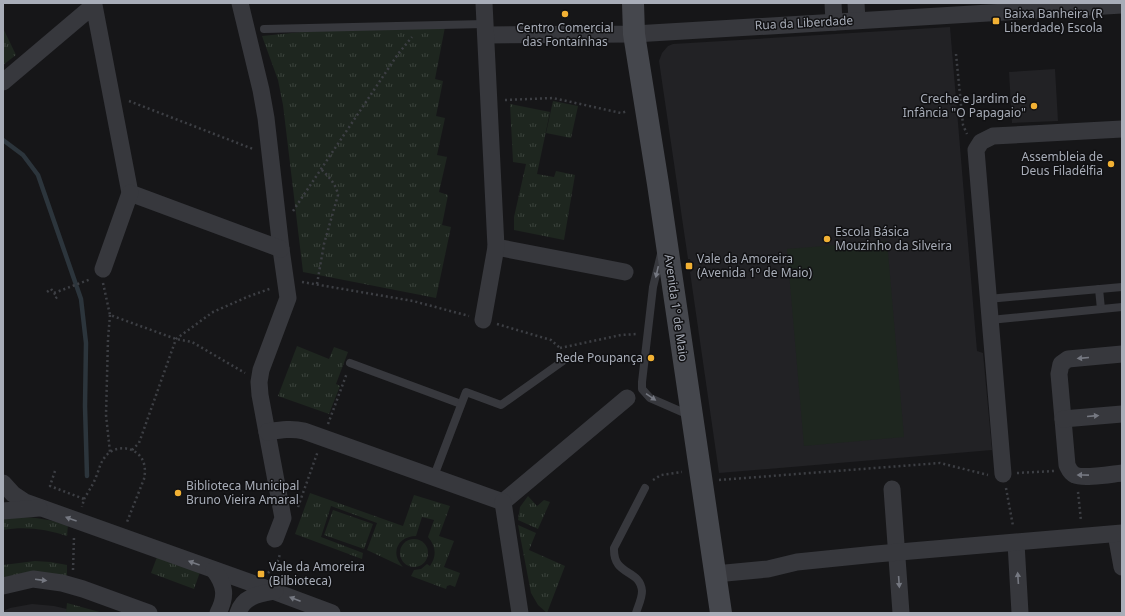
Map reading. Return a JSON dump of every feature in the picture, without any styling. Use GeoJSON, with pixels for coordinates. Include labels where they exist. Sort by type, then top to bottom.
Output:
{"type":"FeatureCollection","features":[{"type":"Feature","properties":{"kind":"main road","name":"Avenida 1º de Maio"},"geometry":{"type":"LineString","coordinates":[[633,3],[634,34],[666,234],[721,613]]}},
{"type":"Feature","properties":{"kind":"street"},"geometry":{"type":"LineString","coordinates":[[240,3],[261,90],[288,298],[261,370],[259,382],[283,518],[275,539]]}},
{"type":"Feature","properties":{"kind":"street"},"geometry":{"type":"LineString","coordinates":[[483,320],[496,247],[484,3]]}},
{"type":"Feature","properties":{"kind":"street"},"geometry":{"type":"LineString","coordinates":[[833,3],[834,22]]}},
{"type":"Feature","properties":{"kind":"street"},"geometry":{"type":"LineString","coordinates":[[856,3],[858,20]]}},
{"type":"Feature","properties":{"kind":"street"},"geometry":{"type":"LineString","coordinates":[[3,82],[94,4],[130,193],[99,276]]}},
{"type":"Feature","properties":{"kind":"street","name":"Rua da Liberdade"},"geometry":{"type":"LineString","coordinates":[[486,30],[634,34],[834,22],[978,8],[1122,5]]}},
{"type":"Feature","properties":{"kind":"street"},"geometry":{"type":"LineString","coordinates":[[1003,474],[976,156],[978,146],[985,139],[992,136],[1122,129]]}},
{"type":"Feature","properties":{"kind":"street"},"geometry":{"type":"LineString","coordinates":[[130,193],[281,248]]}},
{"type":"Feature","properties":{"kind":"street"},"geometry":{"type":"LineString","coordinates":[[496,247],[625,272]]}},
{"type":"Feature","properties":{"kind":"street"},"geometry":{"type":"LineString","coordinates":[[1122,354],[1068,359],[1061,364],[1059,374],[1067,465],[1073,473],[1122,473]]}},
{"type":"Feature","properties":{"kind":"street"},"geometry":{"type":"LineString","coordinates":[[503,502],[627,398]]}},
{"type":"Feature","properties":{"kind":"street"},"geometry":{"type":"LineString","coordinates":[[1063,419],[1122,414]]}},
{"type":"Feature","properties":{"kind":"street"},"geometry":{"type":"LineString","coordinates":[[267,432],[286,429],[304,431],[434,476],[503,502]]}},
{"type":"Feature","properties":{"kind":"street"},"geometry":{"type":"LineString","coordinates":[[3,484],[12,494],[25,502],[275,591],[332,613]]}},
{"type":"Feature","properties":{"kind":"street"},"geometry":{"type":"LineString","coordinates":[[892,489],[901,613]]}},
{"type":"Feature","properties":{"kind":"street"},"geometry":{"type":"LineString","coordinates":[[503,502],[520,613]]}},
{"type":"Feature","properties":{"kind":"street"},"geometry":{"type":"LineString","coordinates":[[3,511],[41,508]]}},
{"type":"Feature","properties":{"kind":"street"},"geometry":{"type":"LineString","coordinates":[[715,574],[768,569],[797,562],[1119,533],[1122,567]]}},
{"type":"Feature","properties":{"kind":"street"},"geometry":{"type":"LineString","coordinates":[[1016,543],[1020,613]]}},
{"type":"Feature","properties":{"kind":"street"},"geometry":{"type":"LineString","coordinates":[[214,570],[221,580],[223,588],[224,599],[218,613]]}},
{"type":"Feature","properties":{"kind":"street"},"geometry":{"type":"LineString","coordinates":[[3,586],[33,579],[62,583],[149,613]]}},
{"type":"Feature","properties":{"kind":"street"},"geometry":{"type":"LineString","coordinates":[[238,613],[244,602],[250,597],[275,591]]}},
{"type":"Feature","properties":{"kind":"lane"},"geometry":{"type":"LineString","coordinates":[[264,29],[424,25],[486,30]]}},
{"type":"Feature","properties":{"kind":"lane"},"geometry":{"type":"LineString","coordinates":[[666,234],[653,287],[642,389],[650,398],[692,416]]}},
{"type":"Feature","properties":{"kind":"lane"},"geometry":{"type":"LineString","coordinates":[[988,299],[1122,287]]}},
{"type":"Feature","properties":{"kind":"lane"},"geometry":{"type":"LineString","coordinates":[[1099,289],[1101,309]]}},
{"type":"Feature","properties":{"kind":"lane"},"geometry":{"type":"LineString","coordinates":[[990,320],[1122,307]]}},
{"type":"Feature","properties":{"kind":"lane"},"geometry":{"type":"LineString","coordinates":[[434,476],[466,392],[501,405],[563,361]]}},
{"type":"Feature","properties":{"kind":"lane"},"geometry":{"type":"LineString","coordinates":[[350,363],[461,404]]}},
{"type":"Feature","properties":{"kind":"lane"},"geometry":{"type":"LineString","coordinates":[[636,613],[641,599],[642,591],[640,584],[634,576],[620,568],[614,557],[614,548],[645,488]]}},
{"type":"Feature","properties":{"kind":"path"},"geometry":{"type":"LineString","coordinates":[[278,225],[285,223],[398,54],[424,25]]}},
{"type":"Feature","properties":{"kind":"path"},"geometry":{"type":"LineString","coordinates":[[956,54],[962,125],[968,137],[978,146]]}},
{"type":"Feature","properties":{"kind":"path"},"geometry":{"type":"LineString","coordinates":[[489,100],[553,98],[621,113],[646,106]]}},
{"type":"Feature","properties":{"kind":"path"},"geometry":{"type":"LineString","coordinates":[[113,102],[125,100],[259,151],[269,150]]}},
{"type":"Feature","properties":{"kind":"path"},"geometry":{"type":"LineString","coordinates":[[317,284],[324,244],[338,195],[337,189],[333,182],[321,169]]}},
{"type":"Feature","properties":{"kind":"path"},"geometry":{"type":"LineString","coordinates":[[54,293],[99,276],[110,315],[106,415],[110,452]]}},
{"type":"Feature","properties":{"kind":"path"},"geometry":{"type":"LineString","coordinates":[[132,450],[139,443],[176,339],[213,312],[247,297],[286,283],[304,282],[413,301],[551,340],[560,348]]}},
{"type":"Feature","properties":{"kind":"path"},"geometry":{"type":"LineString","coordinates":[[47,292],[51,289],[58,297],[54,300]]}},
{"type":"Feature","properties":{"kind":"path"},"geometry":{"type":"LineString","coordinates":[[110,315],[176,339],[192,342],[239,368],[259,382]]}},
{"type":"Feature","properties":{"kind":"path"},"geometry":{"type":"LineString","coordinates":[[84,499],[96,478],[105,456],[117,449],[124,448],[132,450],[138,454],[145,465],[146,472],[125,528]]}},
{"type":"Feature","properties":{"kind":"path"},"geometry":{"type":"LineString","coordinates":[[719,480],[940,463],[988,475],[1073,473],[1082,537]]}},
{"type":"Feature","properties":{"kind":"path"},"geometry":{"type":"LineString","coordinates":[[645,488],[654,479],[661,475],[672,472],[700,470]]}},
{"type":"Feature","properties":{"kind":"path"},"geometry":{"type":"LineString","coordinates":[[50,486],[55,471]]}},
{"type":"Feature","properties":{"kind":"path"},"geometry":{"type":"LineString","coordinates":[[1003,474],[1016,543]]}},
{"type":"Feature","properties":{"kind":"path"},"geometry":{"type":"LineString","coordinates":[[277,564],[279,558]]}},
{"type":"Feature","properties":{"kind":"shaded area","name":"Escola Básica Mouzinho da Silveira"},"geometry":{"type":"Polygon","coordinates":[[[950,27],[977,351],[983,353],[992,450],[719,473],[690,272],[692,271],[690,259],[688,259],[659,61],[662,53],[668,46],[673,44],[950,27]]]}},
{"type":"Feature","properties":{"kind":"shaded area","name":"Creche e Jardim de Infância \"O Papagaio\""},"geometry":{"type":"Polygon","coordinates":[[[1055,69],[1058,121],[1012,123],[1009,72],[1055,69]]]}},
{"type":"Feature","properties":{"kind":"shaded area"},"geometry":{"type":"Polygon","coordinates":[[[32,604],[67,609],[66,613],[3,613],[3,611],[10,608],[32,604]]]}},
{"type":"Feature","properties":{"kind":"green space"},"geometry":{"type":"Polygon","coordinates":[[[445,27],[435,79],[443,81],[436,116],[445,118],[437,155],[447,157],[439,192],[448,195],[442,225],[451,227],[436,298],[303,272],[283,105],[278,80],[262,36],[321,30],[445,27]]]}},
{"type":"Feature","properties":{"kind":"green space"},"geometry":{"type":"Polygon","coordinates":[[[3,28],[16,55],[3,65],[3,28]]]}},
{"type":"Feature","properties":{"kind":"green space"},"geometry":{"type":"Polygon","coordinates":[[[553,101],[578,106],[571,138],[546,133],[553,101]]]}},
{"type":"Feature","properties":{"kind":"green space"},"geometry":{"type":"Polygon","coordinates":[[[510,104],[550,112],[537,174],[554,177],[556,171],[575,175],[564,240],[514,230],[514,217],[526,164],[513,162],[510,104]]]}},
{"type":"Feature","properties":{"kind":"green space"},"geometry":{"type":"Polygon","coordinates":[[[887,241],[904,437],[804,446],[787,249],[887,241]]]}},
{"type":"Feature","properties":{"kind":"green space"},"geometry":{"type":"Polygon","coordinates":[[[297,346],[329,359],[334,347],[348,352],[336,384],[340,386],[329,414],[278,396],[297,346]]]}},
{"type":"Feature","properties":{"kind":"green space"},"geometry":{"type":"Polygon","coordinates":[[[310,493],[403,526],[414,495],[450,506],[439,536],[454,541],[444,567],[460,573],[455,587],[450,585],[447,586],[446,589],[411,576],[414,570],[421,569],[427,564],[430,566],[434,559],[434,547],[428,537],[434,520],[422,517],[416,536],[411,536],[403,540],[398,546],[396,550],[398,560],[403,567],[367,550],[377,523],[331,506],[321,537],[363,553],[362,559],[295,534],[310,493]]]}},
{"type":"Feature","properties":{"kind":"green space"},"geometry":{"type":"Polygon","coordinates":[[[528,496],[537,506],[544,500],[550,502],[538,529],[518,520],[520,507],[528,496]]]}},
{"type":"Feature","properties":{"kind":"green space"},"geometry":{"type":"Polygon","coordinates":[[[333,510],[373,524],[364,549],[324,535],[333,510]]]}},
{"type":"Feature","properties":{"kind":"green space"},"geometry":{"type":"Polygon","coordinates":[[[19,517],[44,519],[68,525],[67,536],[35,529],[19,528],[3,530],[3,519],[19,517]]]}},
{"type":"Feature","properties":{"kind":"green space"},"geometry":{"type":"Polygon","coordinates":[[[518,525],[536,533],[529,550],[565,566],[547,613],[538,605],[531,593],[518,525]]]}},
{"type":"Feature","properties":{"kind":"green space"},"geometry":{"type":"Polygon","coordinates":[[[414,539],[424,543],[428,553],[424,563],[414,567],[404,563],[400,553],[404,543],[414,539]]]}},
{"type":"Feature","properties":{"kind":"green space"},"geometry":{"type":"Polygon","coordinates":[[[157,557],[200,572],[194,589],[151,573],[157,557]]]}},
{"type":"Feature","properties":{"kind":"green space"},"geometry":{"type":"Polygon","coordinates":[[[35,561],[67,565],[67,576],[3,578],[3,565],[35,561]]]}},
{"type":"Feature","properties":{"kind":"green space"},"geometry":{"type":"Polygon","coordinates":[[[67,603],[103,613],[66,613],[67,603]]]}},
{"type":"Feature","properties":{"kind":"waterway"},"geometry":{"type":"LineString","coordinates":[[3,140],[23,155],[38,175],[81,299],[86,343],[85,406],[87,476]]}},
{"type":"Feature","properties":{"kind":"place","name":"Centro Comercial das Fontaínhas"},"geometry":{"type":"Point","coordinates":[565,14]}},
{"type":"Feature","properties":{"kind":"place","name":"Baixa Banheira (R Liberdade) Escola"},"geometry":{"type":"Point","coordinates":[996,21]}},
{"type":"Feature","properties":{"kind":"place","name":"Creche e Jardim de Infância \"O Papagaio\""},"geometry":{"type":"Point","coordinates":[1034,106]}},
{"type":"Feature","properties":{"kind":"place","name":"Assembleia de Deus Filadélfia"},"geometry":{"type":"Point","coordinates":[1111,164]}},
{"type":"Feature","properties":{"kind":"place","name":"Escola Básica Mouzinho da Silveira"},"geometry":{"type":"Point","coordinates":[827,239]}},
{"type":"Feature","properties":{"kind":"place","name":"Vale da Amoreira (Avenida 1º de Maio)"},"geometry":{"type":"Point","coordinates":[689,266]}},
{"type":"Feature","properties":{"kind":"place","name":"Rede Poupança"},"geometry":{"type":"Point","coordinates":[651,358]}},
{"type":"Feature","properties":{"kind":"place","name":"Biblioteca Municipal Bruno Vieira Amaral"},"geometry":{"type":"Point","coordinates":[178,493]}},
{"type":"Feature","properties":{"kind":"place","name":"Vale da Amoreira (Bilbioteca)"},"geometry":{"type":"Point","coordinates":[261,574]}}]}
